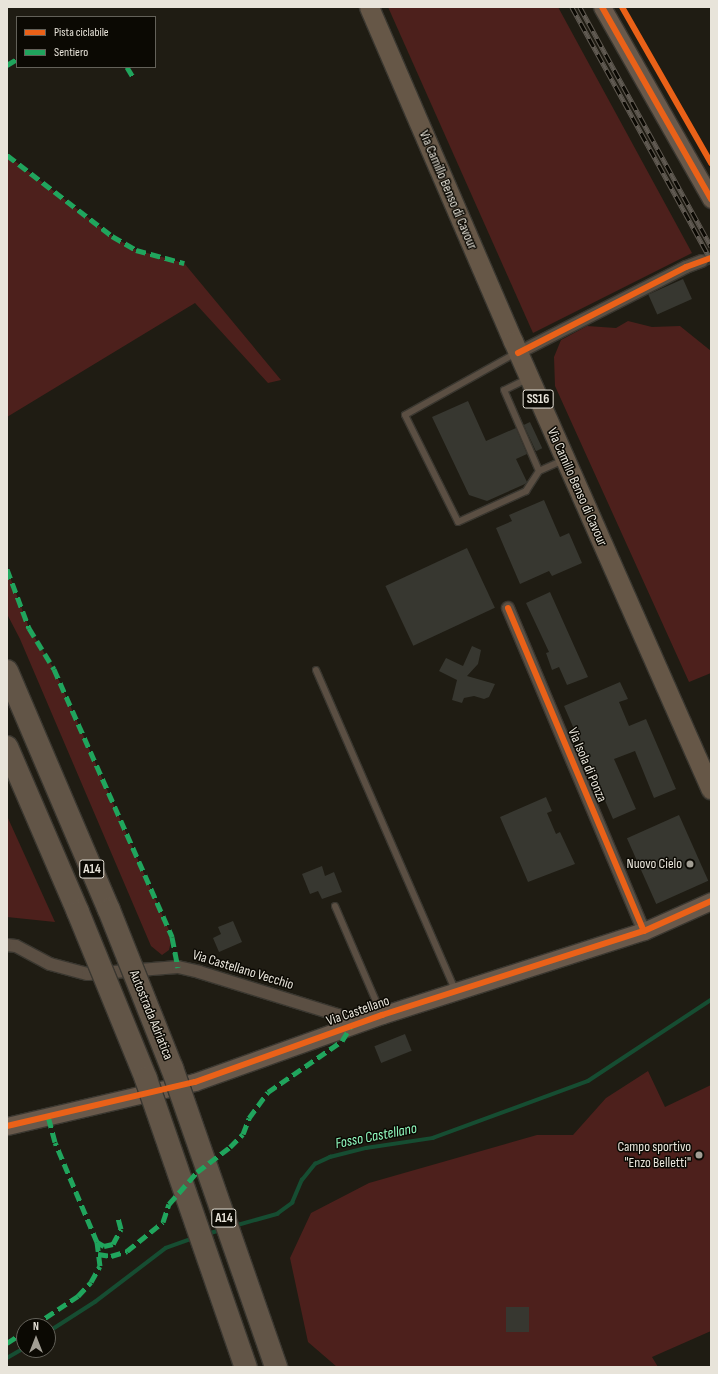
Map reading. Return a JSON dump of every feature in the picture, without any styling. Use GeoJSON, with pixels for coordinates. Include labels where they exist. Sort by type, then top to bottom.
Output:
{"type":"FeatureCollection","features":[{"type":"Feature","properties":{"kind":"highway","name":"Autostrada Adriatica"},"geometry":{"type":"LineString","coordinates":[[7,671],[109,910],[172,1068],[276,1367]]}},
{"type":"Feature","properties":{"kind":"highway","name":"Autostrada Adriatica"},"geometry":{"type":"LineString","coordinates":[[7,747],[78,912],[146,1079],[246,1367]]}},
{"type":"Feature","properties":{"kind":"main road","name":"Via Camillo Benso di Cavour"},"geometry":{"type":"LineString","coordinates":[[369,7],[518,353],[711,789]]}},
{"type":"Feature","properties":{"kind":"street"},"geometry":{"type":"LineString","coordinates":[[602,7],[711,199]]}},
{"type":"Feature","properties":{"kind":"street"},"geometry":{"type":"LineString","coordinates":[[518,353],[686,267],[702,262]]}},
{"type":"Feature","properties":{"kind":"street","name":"Via Isola di Ponza"},"geometry":{"type":"LineString","coordinates":[[508,608],[644,931]]}},
{"type":"Feature","properties":{"kind":"street","name":"Via Castellano"},"geometry":{"type":"LineString","coordinates":[[7,1126],[195,1082],[352,1025],[644,931],[711,901]]}},
{"type":"Feature","properties":{"kind":"street","name":"Via Castellano Vecchio"},"geometry":{"type":"LineString","coordinates":[[7,945],[16,946],[50,964],[88,974],[178,967],[199,972],[338,1015],[352,1025]]}},
{"type":"Feature","properties":{"kind":"lane"},"geometry":{"type":"LineString","coordinates":[[518,353],[405,415],[458,522],[526,491],[539,471],[565,460]]}},
{"type":"Feature","properties":{"kind":"lane"},"geometry":{"type":"LineString","coordinates":[[529,378],[504,390],[539,471]]}},
{"type":"Feature","properties":{"kind":"lane"},"geometry":{"type":"LineString","coordinates":[[316,670],[455,991]]}},
{"type":"Feature","properties":{"kind":"lane"},"geometry":{"type":"LineString","coordinates":[[335,906],[382,1015]]}},
{"type":"Feature","properties":{"kind":"shaded area"},"geometry":{"type":"Polygon","coordinates":[[[388,7],[558,7],[692,253],[533,333],[388,7]]]}},
{"type":"Feature","properties":{"kind":"shaded area"},"geometry":{"type":"Polygon","coordinates":[[[7,155],[112,236],[136,250],[184,263],[281,380],[268,383],[195,303],[7,417],[7,155]]]}},
{"type":"Feature","properties":{"kind":"shaded area"},"geometry":{"type":"Polygon","coordinates":[[[628,321],[652,327],[680,326],[711,351],[711,673],[689,682],[555,386],[554,357],[561,340],[587,326],[616,328],[628,321]]]}},
{"type":"Feature","properties":{"kind":"shaded area"},"geometry":{"type":"Polygon","coordinates":[[[7,569],[29,628],[54,669],[172,937],[169,950],[162,955],[151,946],[20,639],[7,614],[7,569]]]}},
{"type":"Feature","properties":{"kind":"shaded area"},"geometry":{"type":"Polygon","coordinates":[[[7,816],[55,922],[7,917],[7,816]]]}},
{"type":"Feature","properties":{"kind":"shaded area"},"geometry":{"type":"Polygon","coordinates":[[[648,1071],[665,1107],[711,1085],[711,1331],[652,1357],[658,1367],[337,1367],[308,1342],[290,1258],[311,1213],[369,1183],[537,1135],[573,1135],[606,1098],[648,1071]],[[506,1307],[506,1332],[529,1332],[529,1307],[506,1307]]]}},
{"type":"Feature","properties":{"kind":"building"},"geometry":{"type":"Polygon","coordinates":[[[683,279],[692,299],[657,315],[648,294],[683,279]]]}},
{"type":"Feature","properties":{"kind":"building"},"geometry":{"type":"Polygon","coordinates":[[[468,401],[486,441],[516,428],[527,454],[516,459],[527,482],[487,501],[469,495],[432,417],[468,401]]]}},
{"type":"Feature","properties":{"kind":"building"},"geometry":{"type":"Polygon","coordinates":[[[530,422],[542,448],[536,451],[524,425],[530,422]]]}},
{"type":"Feature","properties":{"kind":"building"},"geometry":{"type":"Polygon","coordinates":[[[544,500],[560,537],[569,533],[582,563],[552,576],[549,571],[520,584],[496,528],[512,521],[509,515],[544,500]]]}},
{"type":"Feature","properties":{"kind":"building"},"geometry":{"type":"Polygon","coordinates":[[[467,548],[495,608],[413,646],[385,586],[467,548]]]}},
{"type":"Feature","properties":{"kind":"building"},"geometry":{"type":"Polygon","coordinates":[[[550,592],[588,677],[567,685],[559,667],[552,670],[546,653],[549,652],[526,603],[550,592]]]}},
{"type":"Feature","properties":{"kind":"building"},"geometry":{"type":"Polygon","coordinates":[[[472,646],[481,650],[478,664],[467,676],[495,684],[489,697],[484,699],[474,696],[464,698],[462,703],[452,700],[457,680],[439,671],[446,658],[463,666],[472,646]]]}},
{"type":"Feature","properties":{"kind":"building"},"geometry":{"type":"Polygon","coordinates":[[[620,682],[628,699],[619,702],[629,726],[646,719],[676,789],[654,798],[635,751],[614,759],[636,809],[613,819],[564,706],[620,682]]]}},
{"type":"Feature","properties":{"kind":"building"},"geometry":{"type":"Polygon","coordinates":[[[546,797],[552,811],[547,813],[556,834],[560,832],[575,864],[528,882],[500,817],[546,797]]]}},
{"type":"Feature","properties":{"kind":"building"},"geometry":{"type":"Polygon","coordinates":[[[679,815],[708,881],[656,904],[627,838],[679,815]]]}},
{"type":"Feature","properties":{"kind":"building"},"geometry":{"type":"Polygon","coordinates":[[[322,866],[325,876],[334,872],[342,892],[322,899],[318,891],[310,894],[302,874],[322,866]]]}},
{"type":"Feature","properties":{"kind":"building"},"geometry":{"type":"Polygon","coordinates":[[[233,921],[242,942],[219,952],[213,938],[221,934],[218,927],[233,921]]]}},
{"type":"Feature","properties":{"kind":"building"},"geometry":{"type":"Polygon","coordinates":[[[405,1034],[412,1051],[381,1063],[374,1046],[405,1034]]]}},
{"type":"Feature","properties":{"kind":"building"},"geometry":{"type":"Polygon","coordinates":[[[506,1307],[529,1307],[529,1332],[506,1332],[506,1307]]]}},
{"type":"Feature","properties":{"kind":"waterway","name":"Fosso Castellano"},"geometry":{"type":"LineString","coordinates":[[234,1226],[277,1214],[292,1203],[302,1180],[315,1164],[330,1157],[366,1148],[433,1138],[588,1081],[711,1000]]}},
{"type":"Feature","properties":{"kind":"waterway","name":"Fosso Castellano"},"geometry":{"type":"LineString","coordinates":[[207,1234],[221,1230]]}},
{"type":"Feature","properties":{"kind":"waterway","name":"Fosso Castellano"},"geometry":{"type":"LineString","coordinates":[[56,1327],[95,1302],[166,1248],[194,1238]]}},
{"type":"Feature","properties":{"kind":"waterway","name":"Fosso Castellano"},"geometry":{"type":"LineString","coordinates":[[7,1358],[16,1353]]}},
{"type":"Feature","properties":{"kind":"tunnel"},"geometry":{"type":"LineString","coordinates":[[702,261],[711,258]]}},
{"type":"Feature","properties":{"kind":"railway"},"geometry":{"type":"LineString","coordinates":[[572,7],[711,260]]}},
{"type":"Feature","properties":{"kind":"railway"},"geometry":{"type":"LineString","coordinates":[[580,7],[711,246]]}},
{"type":"Feature","properties":{"kind":"marked path"},"geometry":{"type":"LineString","coordinates":[[7,65],[16,60]]}},
{"type":"Feature","properties":{"kind":"marked path"},"geometry":{"type":"LineString","coordinates":[[128,68],[133,77]]}},
{"type":"Feature","properties":{"kind":"marked path"},"geometry":{"type":"LineString","coordinates":[[7,155],[112,236],[136,250],[184,263]]}},
{"type":"Feature","properties":{"kind":"marked path"},"geometry":{"type":"LineString","coordinates":[[7,569],[29,628],[54,669],[172,937],[178,967]]}},
{"type":"Feature","properties":{"kind":"marked path"},"geometry":{"type":"LineString","coordinates":[[98,1254],[111,1256],[127,1251],[163,1222],[169,1204],[197,1172],[230,1147],[243,1134],[249,1118],[268,1092],[342,1041],[351,1026]]}},
{"type":"Feature","properties":{"kind":"marked path"},"geometry":{"type":"LineString","coordinates":[[45,1318],[78,1296],[91,1282],[100,1266],[97,1242],[55,1142],[48,1116]]}},
{"type":"Feature","properties":{"kind":"marked path"},"geometry":{"type":"LineString","coordinates":[[97,1242],[104,1246],[113,1244],[121,1229],[118,1218]]}},
{"type":"Feature","properties":{"kind":"marked path"},"geometry":{"type":"LineString","coordinates":[[7,1343],[16,1337]]}},
{"type":"Feature","properties":{"kind":"cycle path"},"geometry":{"type":"LineString","coordinates":[[602,7],[711,199]]}},
{"type":"Feature","properties":{"kind":"cycle path"},"geometry":{"type":"LineString","coordinates":[[622,7],[711,163]]}},
{"type":"Feature","properties":{"kind":"cycle path"},"geometry":{"type":"LineString","coordinates":[[518,353],[686,267],[711,258]]}},
{"type":"Feature","properties":{"kind":"cycle path"},"geometry":{"type":"LineString","coordinates":[[508,608],[644,931]]}},
{"type":"Feature","properties":{"kind":"cycle path"},"geometry":{"type":"LineString","coordinates":[[7,1126],[195,1082],[382,1015],[644,931],[711,901]]}},
{"type":"Feature","properties":{"kind":"place","name":"Nuovo Cielo"},"geometry":{"type":"Point","coordinates":[690,864]}},
{"type":"Feature","properties":{"kind":"place","name":"Campo sportivo \"Enzo Belletti\""},"geometry":{"type":"Point","coordinates":[699,1155]}}]}
